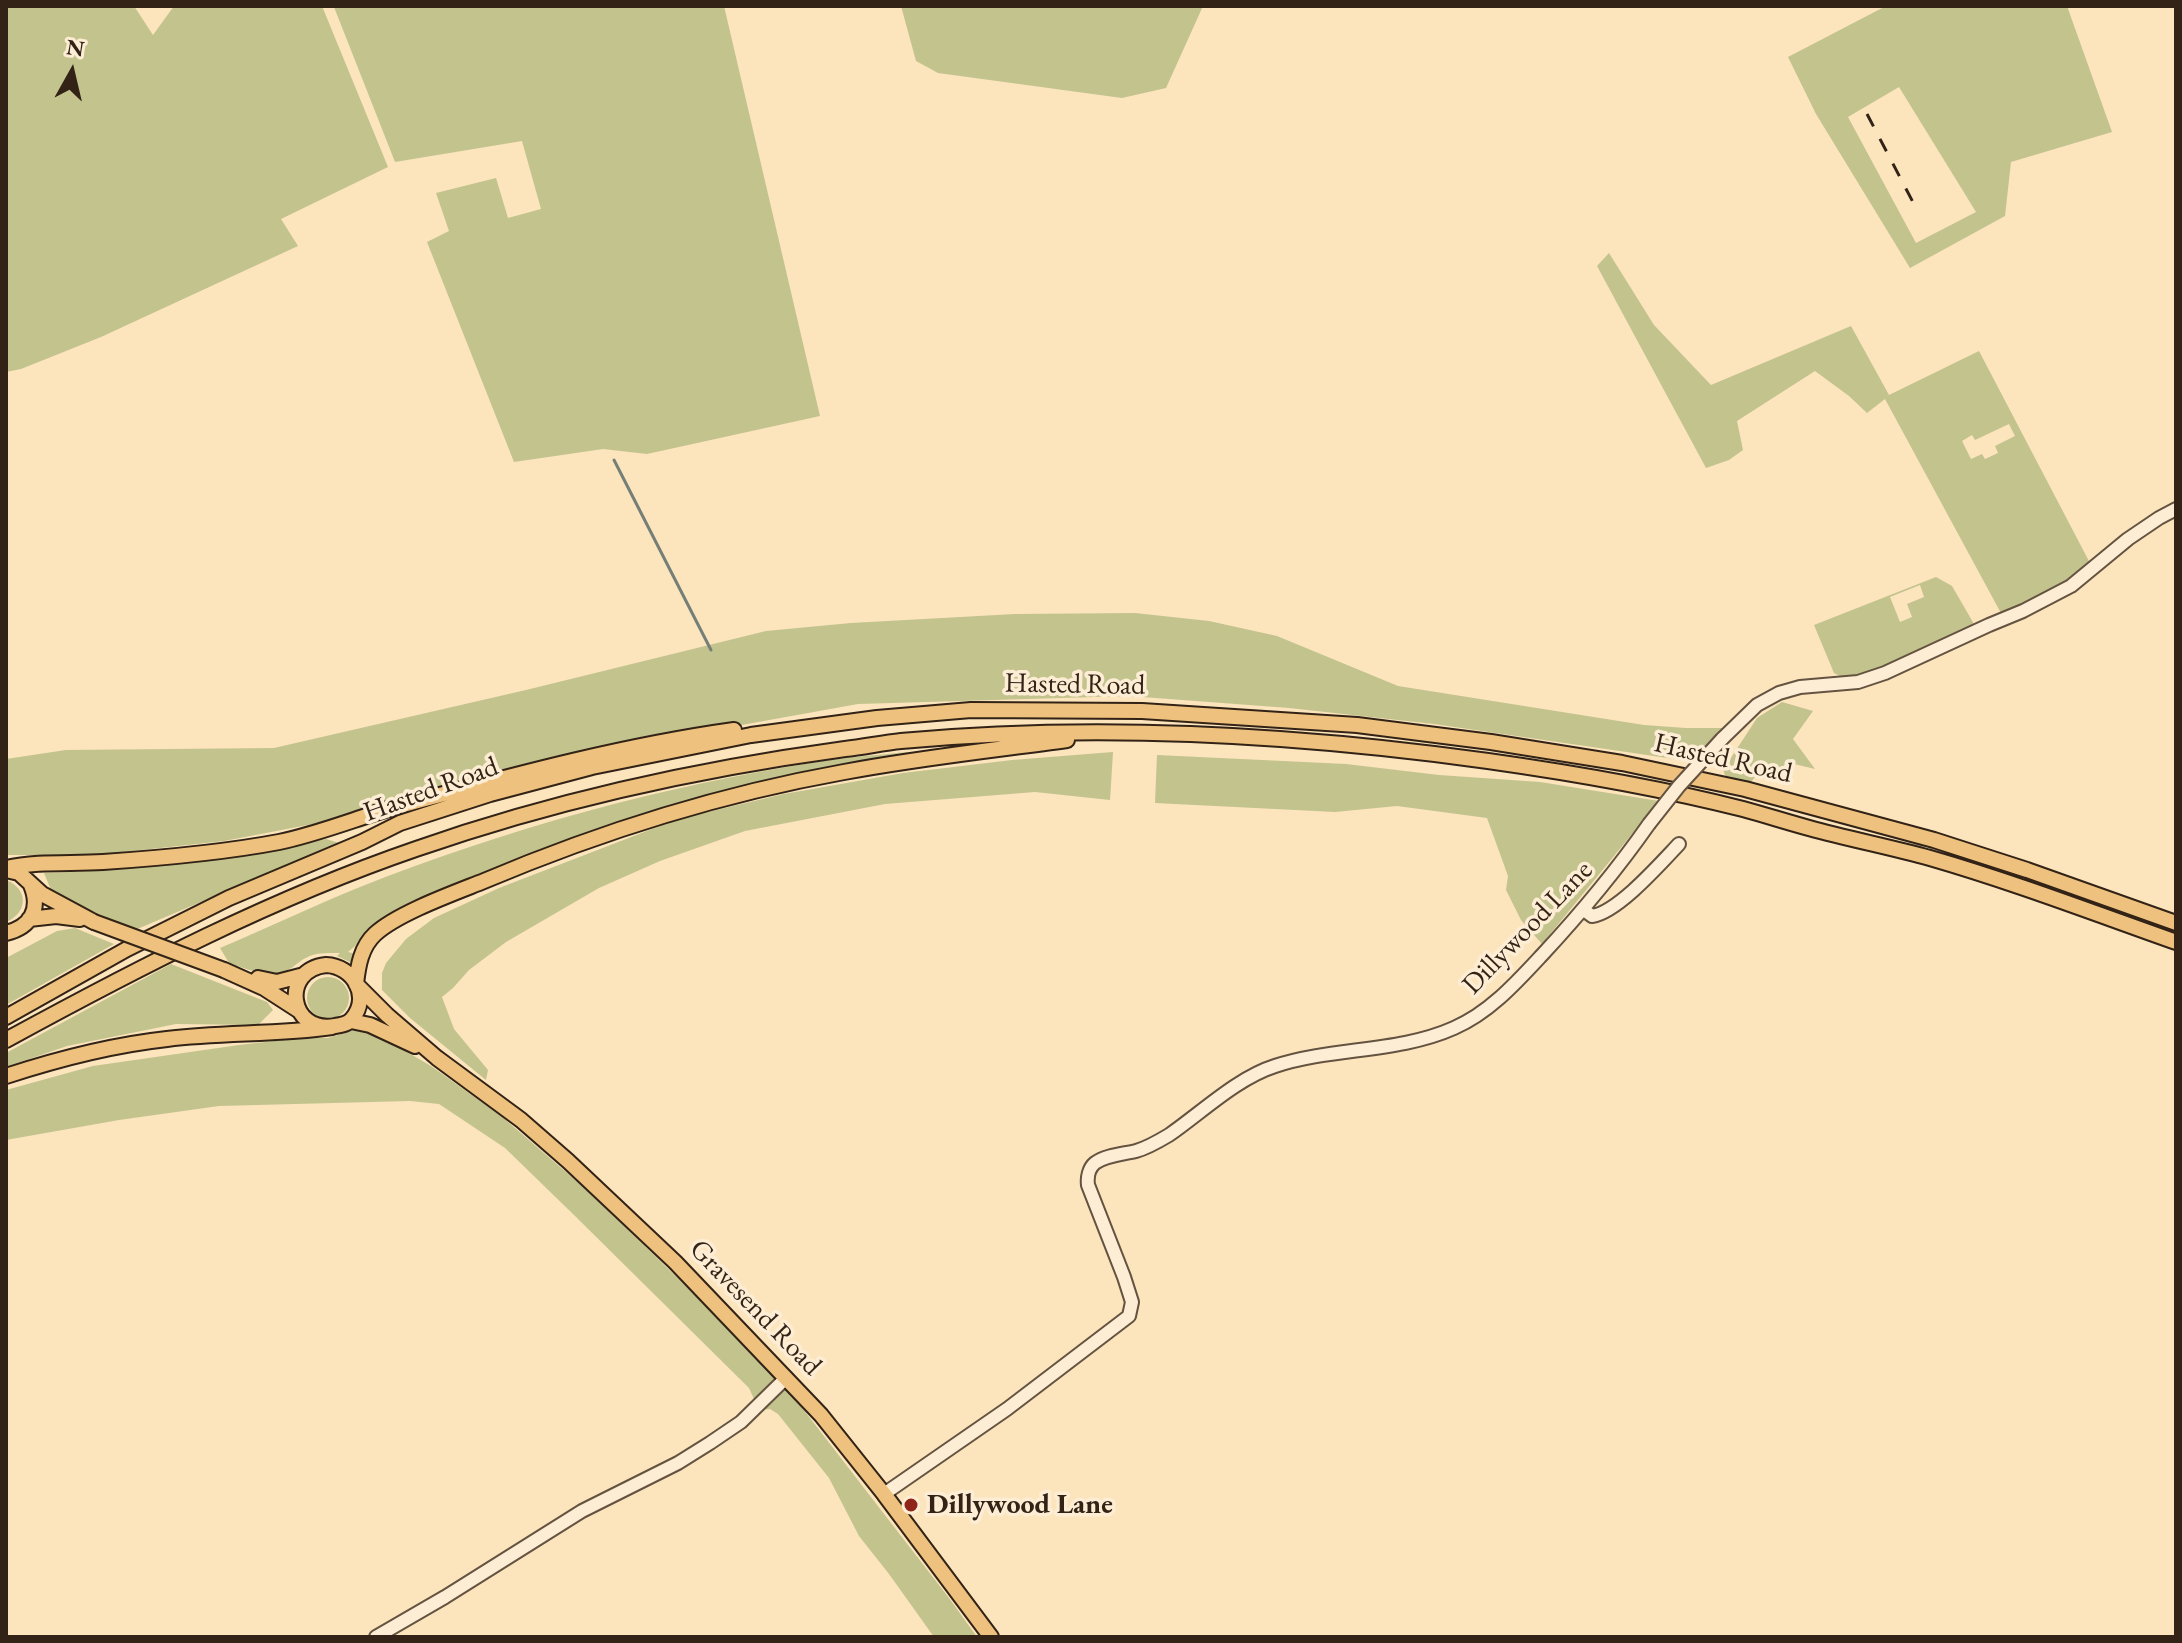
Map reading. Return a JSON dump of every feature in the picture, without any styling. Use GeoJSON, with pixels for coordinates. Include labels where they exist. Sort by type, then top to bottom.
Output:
{"type":"FeatureCollection","features":[{"type":"Feature","properties":{"kind":"main road"},"geometry":{"type":"LineString","coordinates":[[6,869],[26,864],[74,864],[179,856],[281,841],[531,770],[707,733],[867,710],[971,710]]}},
{"type":"Feature","properties":{"kind":"main road","name":"Hasted Road"},"geometry":{"type":"LineString","coordinates":[[6,1017],[127,949],[229,898],[400,823],[490,794],[592,767],[751,735],[971,710],[1142,711],[1357,725],[1622,763],[1745,789],[1934,840],[2176,923]]}},
{"type":"Feature","properties":{"kind":"main road"},"geometry":{"type":"LineString","coordinates":[[356,984],[361,954],[370,939],[383,927],[471,886],[608,833],[702,804],[843,772],[1131,733]]}},
{"type":"Feature","properties":{"kind":"main road","name":"Hasted Road"},"geometry":{"type":"LineString","coordinates":[[6,1040],[163,957],[268,907],[403,853],[546,808],[700,772],[893,742],[999,735],[1131,733],[1247,736],[1360,746],[1542,769],[1741,809],[1929,858],[2176,942]]}},
{"type":"Feature","properties":{"kind":"main road"},"geometry":{"type":"LineString","coordinates":[[6,869],[19,873],[42,894],[94,922],[224,970],[264,988],[312,1023],[332,1027]]}},
{"type":"Feature","properties":{"kind":"main road"},"geometry":{"type":"LineString","coordinates":[[6,933],[18,929],[35,909],[36,897],[31,885]]}},
{"type":"Feature","properties":{"kind":"main road"},"geometry":{"type":"LineString","coordinates":[[29,919],[60,916],[94,922]]}},
{"type":"Feature","properties":{"kind":"main road"},"geometry":{"type":"LineString","coordinates":[[6,1076],[89,1053],[150,1041],[234,1033],[300,1032],[332,1027],[351,1021],[358,1006],[356,984],[345,970],[334,965],[316,967],[304,975],[270,982],[224,970]]}},
{"type":"Feature","properties":{"kind":"main road"},"geometry":{"type":"LineString","coordinates":[[298,1010],[295,993],[304,975]]}},
{"type":"Feature","properties":{"kind":"main road","name":"Gravesend Road"},"geometry":{"type":"LineString","coordinates":[[356,984],[437,1058],[521,1120],[675,1262],[821,1415],[991,1637]]}},
{"type":"Feature","properties":{"kind":"main road","name":"Gravesend Road"},"geometry":{"type":"LineString","coordinates":[[351,1021],[385,1031],[437,1058]]}},
{"type":"Feature","properties":{"kind":"street","name":"Dillywood Lane"},"geometry":{"type":"LineString","coordinates":[[884,1494],[1007,1409],[1128,1318],[1132,1307],[1130,1295],[1087,1183],[1095,1163],[1141,1150],[1168,1136],[1215,1100],[1273,1066],[1422,1039],[1454,1028],[1484,1011],[1513,986],[1584,910],[1679,786],[1757,705],[1779,693],[1800,687],[1858,682],[1885,673],[2023,611],[2071,586],[2128,539],[2176,509]]}},
{"type":"Feature","properties":{"kind":"street"},"geometry":{"type":"LineString","coordinates":[[1584,910],[1592,916],[1601,914],[1634,890],[1679,844]]}},
{"type":"Feature","properties":{"kind":"street"},"geometry":{"type":"LineString","coordinates":[[376,1637],[582,1511],[678,1463],[710,1443],[741,1422],[786,1378]]}},
{"type":"Feature","properties":{"kind":"green space"},"geometry":{"type":"Polygon","coordinates":[[[6,6],[134,6],[153,35],[174,6],[322,6],[388,167],[281,219],[298,246],[101,337],[6,372],[6,6]]]}},
{"type":"Feature","properties":{"kind":"green space"},"geometry":{"type":"Polygon","coordinates":[[[336,6],[724,6],[820,416],[647,454],[603,449],[514,462],[427,242],[449,231],[436,193],[496,178],[508,218],[541,209],[522,141],[395,162],[336,6]]]}},
{"type":"Feature","properties":{"kind":"green space"},"geometry":{"type":"Polygon","coordinates":[[[901,6],[1203,6],[1166,88],[1122,98],[938,73],[916,61],[901,6]]]}},
{"type":"Feature","properties":{"kind":"green space"},"geometry":{"type":"Polygon","coordinates":[[[1886,6],[2067,6],[2112,132],[2011,162],[2005,216],[1910,268],[1816,114],[1788,57],[1886,6]],[[1899,87],[1848,117],[1916,243],[1976,212],[1899,87]]]}},
{"type":"Feature","properties":{"kind":"green space"},"geometry":{"type":"Polygon","coordinates":[[[1609,253],[1654,325],[1711,385],[1851,326],[1889,395],[1979,351],[2091,565],[2049,592],[2002,615],[1885,399],[1867,413],[1815,371],[1737,421],[1743,450],[1729,460],[1706,468],[1597,266],[1609,253]],[[2009,424],[1975,440],[1972,435],[1962,441],[1971,459],[1982,454],[1985,459],[1998,453],[1995,446],[2015,436],[2009,424]]]}},
{"type":"Feature","properties":{"kind":"green space"},"geometry":{"type":"Polygon","coordinates":[[[1936,577],[1952,586],[1974,624],[1866,674],[1842,677],[1834,673],[1814,625],[1936,577]],[[1920,585],[1890,597],[1900,622],[1912,617],[1907,604],[1924,597],[1920,585]]]}},
{"type":"Feature","properties":{"kind":"green space"},"geometry":{"type":"Polygon","coordinates":[[[1135,613],[1209,621],[1277,636],[1398,686],[1644,725],[1724,728],[1695,762],[1434,724],[1289,708],[1129,696],[858,704],[542,761],[334,820],[224,841],[96,855],[6,855],[6,759],[66,750],[274,748],[766,631],[1015,614],[1135,613]]]}},
{"type":"Feature","properties":{"kind":"green space"},"geometry":{"type":"Polygon","coordinates":[[[1782,702],[1813,711],[1793,739],[1815,769],[1786,762],[1778,776],[1764,766],[1751,782],[1726,777],[1723,770],[1757,718],[1782,702]]]}},
{"type":"Feature","properties":{"kind":"green space"},"geometry":{"type":"Polygon","coordinates":[[[908,752],[909,756],[731,791],[374,930],[348,952],[356,954],[354,964],[337,956],[340,953],[320,954],[307,957],[283,972],[267,973],[229,963],[220,948],[342,894],[528,828],[643,797],[759,772],[828,760],[908,752]]]}},
{"type":"Feature","properties":{"kind":"green space"},"geometry":{"type":"Polygon","coordinates":[[[1113,752],[1110,800],[1035,792],[885,804],[745,831],[660,861],[599,888],[506,942],[469,970],[442,997],[454,1029],[488,1070],[486,1080],[410,1018],[382,990],[382,973],[386,963],[406,939],[434,918],[499,888],[678,819],[784,794],[903,773],[1113,752]]]}},
{"type":"Feature","properties":{"kind":"green space"},"geometry":{"type":"Polygon","coordinates":[[[1157,755],[1346,764],[1540,782],[1659,801],[1542,944],[1521,920],[1506,890],[1508,876],[1487,818],[1397,806],[1335,812],[1155,803],[1157,755]]]}},
{"type":"Feature","properties":{"kind":"green space"},"geometry":{"type":"Polygon","coordinates":[[[326,839],[339,843],[135,930],[51,890],[44,873],[186,862],[326,839]]]}},
{"type":"Feature","properties":{"kind":"green space"},"geometry":{"type":"Polygon","coordinates":[[[6,880],[19,889],[23,901],[19,913],[6,922],[6,880]]]}},
{"type":"Feature","properties":{"kind":"green space"},"geometry":{"type":"Polygon","coordinates":[[[75,928],[114,944],[6,1005],[6,958],[57,931],[75,928]]]}},
{"type":"Feature","properties":{"kind":"green space"},"geometry":{"type":"Polygon","coordinates":[[[171,964],[267,1002],[273,1010],[258,1025],[176,1024],[67,1046],[6,1067],[6,1053],[171,964]]]}},
{"type":"Feature","properties":{"kind":"green space"},"geometry":{"type":"Polygon","coordinates":[[[328,977],[343,983],[349,998],[343,1013],[328,1019],[313,1013],[307,998],[313,983],[328,977]]]}},
{"type":"Feature","properties":{"kind":"green space"},"geometry":{"type":"Polygon","coordinates":[[[354,1030],[373,1034],[431,1066],[501,1116],[581,1185],[653,1254],[779,1378],[977,1637],[934,1637],[859,1536],[829,1478],[778,1414],[770,1409],[759,1410],[749,1388],[505,1148],[439,1104],[410,1101],[219,1106],[6,1140],[6,1090],[93,1066],[239,1045],[328,1038],[354,1030]]]}},
{"type":"Feature","properties":{"kind":"waterway"},"geometry":{"type":"LineString","coordinates":[[614,460],[711,650]]}},
{"type":"Feature","properties":{"kind":"railway"},"geometry":{"type":"LineString","coordinates":[[1867,114],[1916,208]]}},
{"type":"Feature","properties":{"kind":"place","name":"Dillywood Lane"},"geometry":{"type":"Point","coordinates":[911,1505]}}]}
